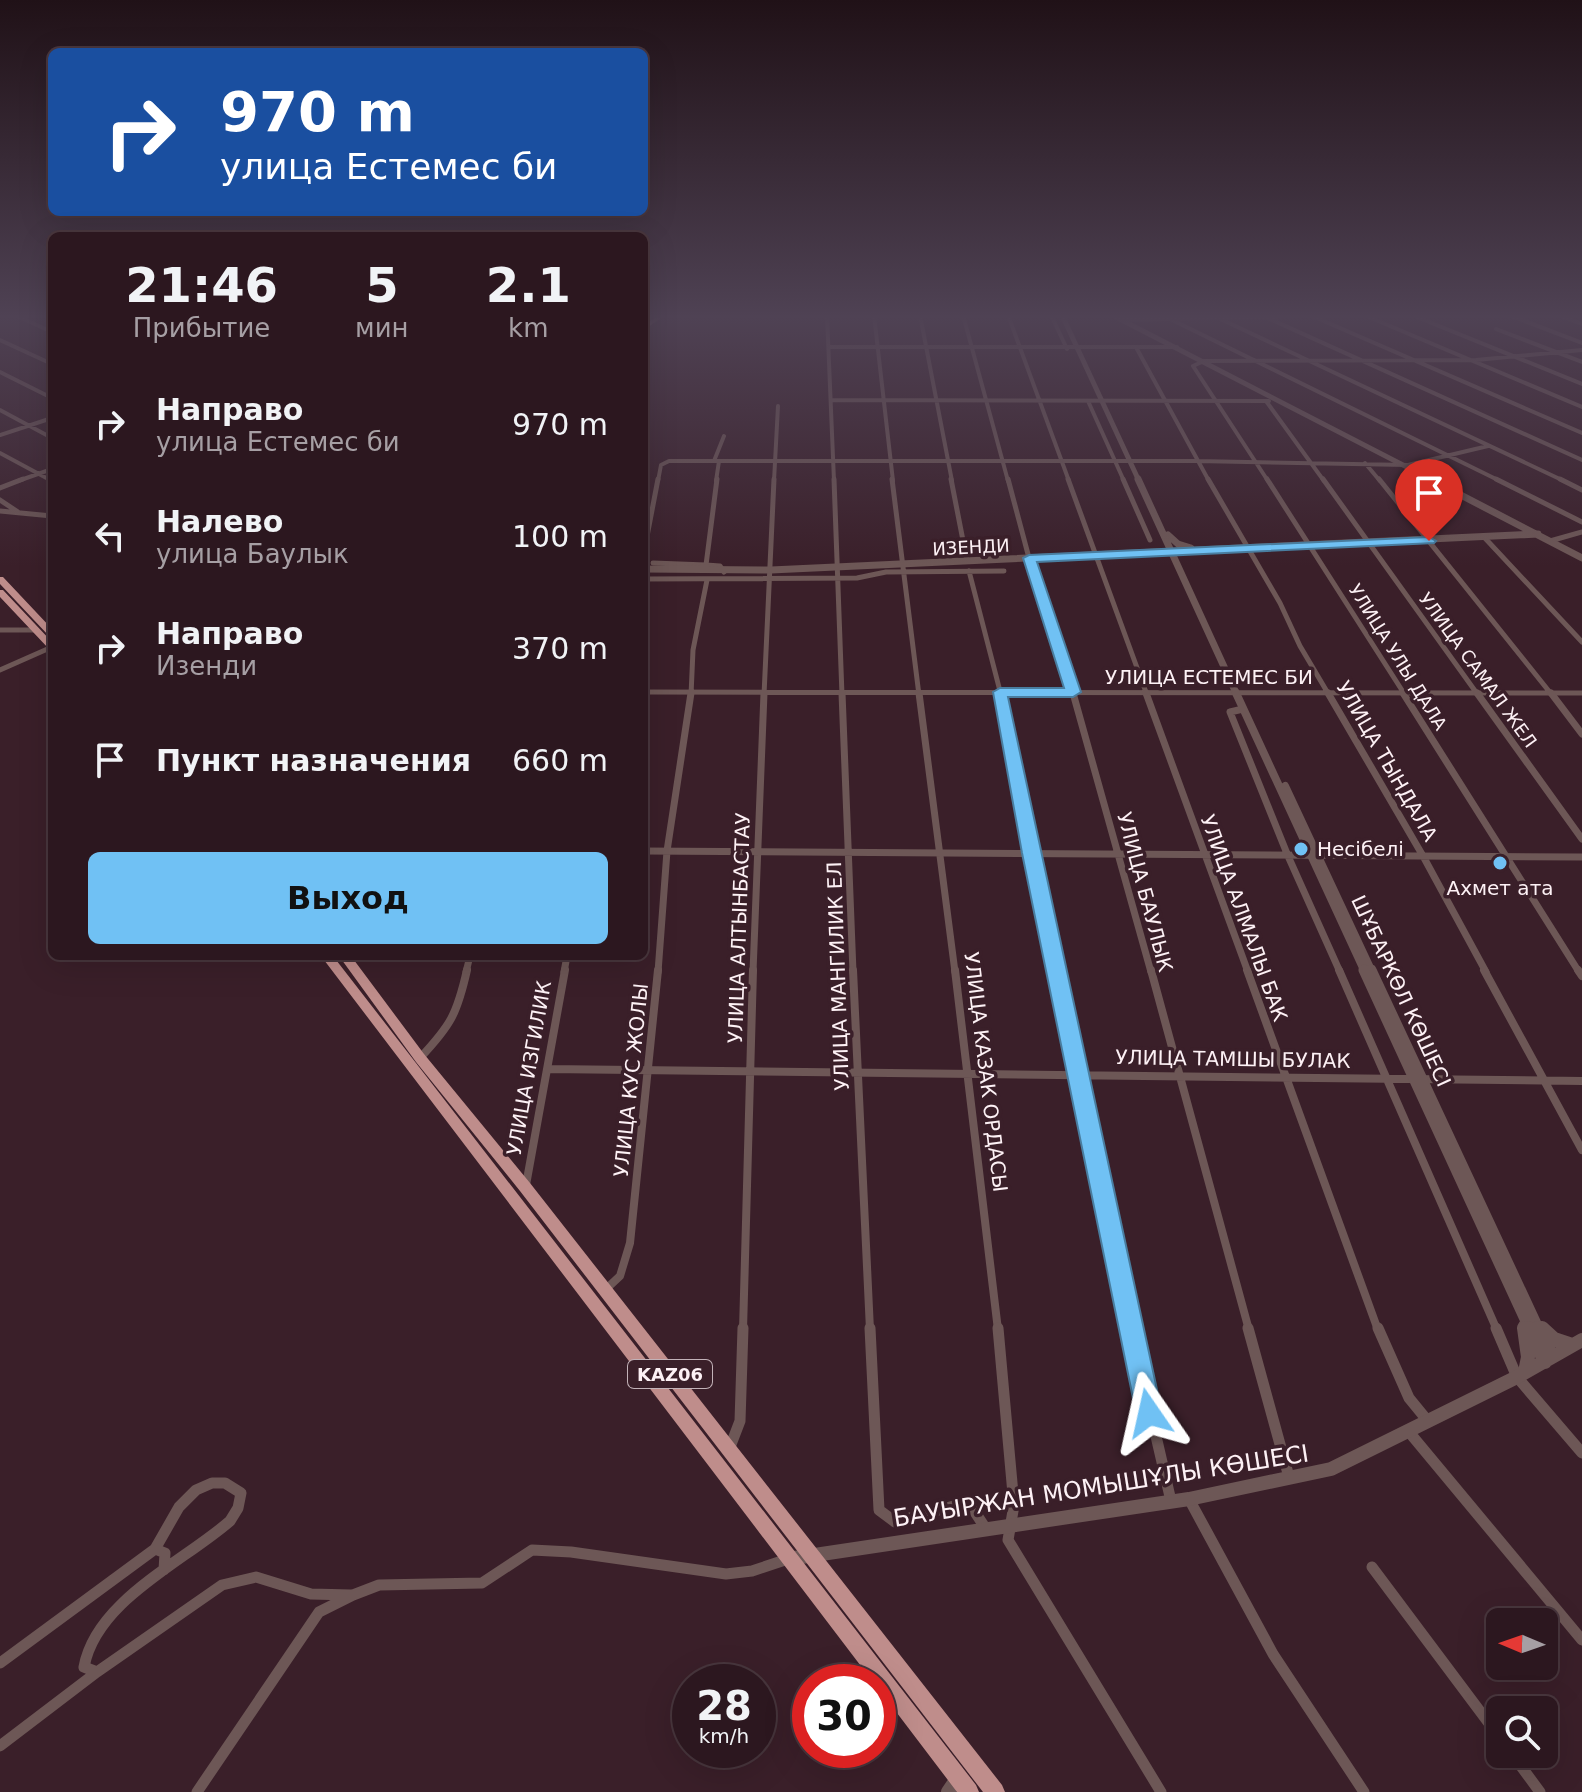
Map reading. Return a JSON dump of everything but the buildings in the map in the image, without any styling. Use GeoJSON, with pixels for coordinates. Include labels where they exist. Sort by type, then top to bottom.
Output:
{"type":"FeatureCollection","features":[{"type":"Feature","properties":{"kind":"highway"},"geometry":{"type":"LineString","coordinates":[[0,579],[48,630]]}},
{"type":"Feature","properties":{"kind":"highway"},"geometry":{"type":"LineString","coordinates":[[0,592],[48,643]]}},
{"type":"Feature","properties":{"kind":"highway","name":"KАZ06"},"geometry":{"type":"LineString","coordinates":[[330,960],[969,1792]]}},
{"type":"Feature","properties":{"kind":"highway","name":"KАZ06"},"geometry":{"type":"LineString","coordinates":[[348,960],[420,1058],[525,1187],[995,1792]]}},
{"type":"Feature","properties":{"kind":"street","name":"УЛИЦА ТЫНДАЛА"},"geometry":{"type":"LineString","coordinates":[[1164,399],[1280,603],[1300,646],[1423,856],[1582,1150]]}},
{"type":"Feature","properties":{"kind":"street","name":"УЛИЦА УЛЫ ДАЛА"},"geometry":{"type":"LineString","coordinates":[[1214,399],[1582,976]]}},
{"type":"Feature","properties":{"kind":"street"},"geometry":{"type":"LineString","coordinates":[[1274,399],[1580,557],[1582,568]]}},
{"type":"Feature","properties":{"kind":"street"},"geometry":{"type":"LineString","coordinates":[[1333,399],[1582,522]]}},
{"type":"Feature","properties":{"kind":"street"},"geometry":{"type":"LineString","coordinates":[[1388,399],[1582,490]]}},
{"type":"Feature","properties":{"kind":"street"},"geometry":{"type":"LineString","coordinates":[[1446,399],[1582,460]]}},
{"type":"Feature","properties":{"kind":"street"},"geometry":{"type":"LineString","coordinates":[[1504,399],[1582,433]]}},
{"type":"Feature","properties":{"kind":"street"},"geometry":{"type":"LineString","coordinates":[[1562,399],[1582,407]]}},
{"type":"Feature","properties":{"kind":"street"},"geometry":{"type":"LineString","coordinates":[[832,400],[1277,400]]}},
{"type":"Feature","properties":{"kind":"street","name":"УЛИЦА МАНГИЛИК ЕЛ"},"geometry":{"type":"LineString","coordinates":[[832,400],[857,1074],[879,1510],[895,1522],[961,1504],[971,1506],[986,1529]]}},
{"type":"Feature","properties":{"kind":"street","name":"УЛИЦА КАЗАК ОРДАСЫ"},"geometry":{"type":"LineString","coordinates":[[884,400],[902,566],[969,1075],[1004,1385],[1014,1505],[1008,1540],[1161,1792]]}},
{"type":"Feature","properties":{"kind":"street"},"geometry":{"type":"LineString","coordinates":[[936,400],[967,560]]}},
{"type":"Feature","properties":{"kind":"street","name":"УЛИЦА АЛМАЛЫ БАК"},"geometry":{"type":"LineString","coordinates":[[1039,400],[1387,1353],[1409,1398],[1427,1420]]}},
{"type":"Feature","properties":{"kind":"street","name":"УЛИЦА БАУЛЫК"},"geometry":{"type":"LineString","coordinates":[[988,401],[1029,557],[1073,692],[1119,854],[1177,1076],[1290,1479]]}},
{"type":"Feature","properties":{"kind":"street"},"geometry":{"type":"LineString","coordinates":[[1088,401],[1150,540]]}},
{"type":"Feature","properties":{"kind":"street","name":"ШҰБАРКӨЛ КӨШЕСІ"},"geometry":{"type":"LineString","coordinates":[[1103,401],[1419,1081],[1534,1319],[1548,1359]]}},
{"type":"Feature","properties":{"kind":"street","name":"УЛИЦА САМАЛ ЖЕЛ"},"geometry":{"type":"LineString","coordinates":[[1266,401],[1582,839]]}},
{"type":"Feature","properties":{"kind":"street","name":"УЛИЦА АЛТЫНБАСТАУ"},"geometry":{"type":"LineString","coordinates":[[729,1449],[740,1421],[756,851],[778,406]]}},
{"type":"Feature","properties":{"kind":"street"},"geometry":{"type":"LineString","coordinates":[[0,410],[48,436]]}},
{"type":"Feature","properties":{"kind":"street"},"geometry":{"type":"LineString","coordinates":[[0,435],[48,419]]}},
{"type":"Feature","properties":{"kind":"street"},"geometry":{"type":"LineString","coordinates":[[1567,426],[1582,422]]}},
{"type":"Feature","properties":{"kind":"street"},"geometry":{"type":"LineString","coordinates":[[706,565],[717,448],[724,436]]}},
{"type":"Feature","properties":{"kind":"street"},"geometry":{"type":"LineString","coordinates":[[648,532],[661,465],[669,461],[1401,464],[1488,446]]}},
{"type":"Feature","properties":{"kind":"street"},"geometry":{"type":"LineString","coordinates":[[0,453],[48,479]]}},
{"type":"Feature","properties":{"kind":"street"},"geometry":{"type":"LineString","coordinates":[[1365,463],[1582,734]]}},
{"type":"Feature","properties":{"kind":"street"},"geometry":{"type":"LineString","coordinates":[[1401,464],[1518,530]]}},
{"type":"Feature","properties":{"kind":"street"},"geometry":{"type":"LineString","coordinates":[[0,488],[48,471]]}},
{"type":"Feature","properties":{"kind":"street"},"geometry":{"type":"LineString","coordinates":[[0,500],[20,513]]}},
{"type":"Feature","properties":{"kind":"street"},"geometry":{"type":"LineString","coordinates":[[0,511],[48,516]]}},
{"type":"Feature","properties":{"kind":"street","name":"ИЗЕНДИ"},"geometry":{"type":"LineString","coordinates":[[1484,536],[1518,530],[1539,536]]}},
{"type":"Feature","properties":{"kind":"street"},"geometry":{"type":"LineString","coordinates":[[1539,536],[1582,532]]}},
{"type":"Feature","properties":{"kind":"street"},"geometry":{"type":"LineString","coordinates":[[1140,553],[1157,547],[1165,535],[1183,546],[1208,550]]}},
{"type":"Feature","properties":{"kind":"street"},"geometry":{"type":"LineString","coordinates":[[1484,536],[1582,642]]}},
{"type":"Feature","properties":{"kind":"street","name":"ИЗЕНДИ"},"geometry":{"type":"LineString","coordinates":[[648,568],[724,570],[902,566],[1029,557],[1539,536]]}},
{"type":"Feature","properties":{"kind":"street"},"geometry":{"type":"LineString","coordinates":[[1140,553],[1158,556],[1180,568],[1186,557],[1208,550]]}},
{"type":"Feature","properties":{"kind":"street"},"geometry":{"type":"LineString","coordinates":[[653,563],[706,565],[724,570]]}},
{"type":"Feature","properties":{"kind":"street"},"geometry":{"type":"LineString","coordinates":[[648,579],[837,578],[902,566],[1004,571]]}},
{"type":"Feature","properties":{"kind":"street"},"geometry":{"type":"LineString","coordinates":[[969,571],[1000,692],[1149,1413],[1171,1501]]}},
{"type":"Feature","properties":{"kind":"street","name":"УЛИЦА КУС ЖОЛЫ"},"geometry":{"type":"LineString","coordinates":[[605,1290],[620,1276],[626,1262],[650,1069],[667,851],[691,692],[693,650],[707,580]]}},
{"type":"Feature","properties":{"kind":"street"},"geometry":{"type":"LineString","coordinates":[[0,630],[36,630]]}},
{"type":"Feature","properties":{"kind":"street"},"geometry":{"type":"LineString","coordinates":[[0,670],[48,649]]}},
{"type":"Feature","properties":{"kind":"street","name":"УЛИЦА ЕСТЕМЕС БИ"},"geometry":{"type":"LineString","coordinates":[[648,692],[1582,693]]}},
{"type":"Feature","properties":{"kind":"street","name":"ШҰБАРКӨЛ КӨШЕСІ"},"geometry":{"type":"LineString","coordinates":[[1238,693],[1314,856]]}},
{"type":"Feature","properties":{"kind":"street"},"geometry":{"type":"LineString","coordinates":[[1243,709],[1230,712],[1288,856],[1521,1374],[1582,1453]]}},
{"type":"Feature","properties":{"kind":"street"},"geometry":{"type":"LineString","coordinates":[[648,851],[1582,857]]}},
{"type":"Feature","properties":{"kind":"street"},"geometry":{"type":"LineString","coordinates":[[420,1058],[447,1030],[460,999],[469,960]]}},
{"type":"Feature","properties":{"kind":"street","name":"УЛИЦА ИЗГИЛИК"},"geometry":{"type":"LineString","coordinates":[[525,1187],[566,960]]}},
{"type":"Feature","properties":{"kind":"street","name":"УЛИЦА ТАМШЫ БУЛАК"},"geometry":{"type":"LineString","coordinates":[[548,1069],[1582,1081]]}},
{"type":"Feature","properties":{"kind":"street","name":"ШҰБАРКӨЛ КӨШЕСІ"},"geometry":{"type":"LineString","coordinates":[[1419,1081],[1521,1310],[1548,1359]]}},
{"type":"Feature","properties":{"kind":"street"},"geometry":{"type":"LineString","coordinates":[[1521,1310],[1527,1344],[1521,1374]]}},
{"type":"Feature","properties":{"kind":"street"},"geometry":{"type":"LineString","coordinates":[[1534,1319],[1554,1339],[1577,1342]]}},
{"type":"Feature","properties":{"kind":"street","name":"БАУЫРЖАН МОМЫШҰЛЫ КӨШЕСІ"},"geometry":{"type":"LineString","coordinates":[[788,1559],[1189,1499],[1331,1469],[1521,1374],[1577,1342]]}},
{"type":"Feature","properties":{"kind":"street"},"geometry":{"type":"LineString","coordinates":[[1407,1430],[1582,1640]]}},
{"type":"Feature","properties":{"kind":"street"},"geometry":{"type":"LineString","coordinates":[[0,1663],[155,1549],[179,1507],[196,1490],[212,1483],[225,1483],[241,1493],[232,1520],[164,1570],[94,1635],[83,1654],[84,1667],[97,1672]]}},
{"type":"Feature","properties":{"kind":"street"},"geometry":{"type":"LineString","coordinates":[[1189,1499],[1273,1654],[1364,1792]]}},
{"type":"Feature","properties":{"kind":"street"},"geometry":{"type":"LineString","coordinates":[[155,1549],[165,1553],[164,1570]]}},
{"type":"Feature","properties":{"kind":"street"},"geometry":{"type":"LineString","coordinates":[[197,1792],[319,1612],[353,1595],[379,1585],[482,1583],[532,1550],[571,1552],[726,1574],[752,1571],[788,1559]]}},
{"type":"Feature","properties":{"kind":"street"},"geometry":{"type":"LineString","coordinates":[[1372,1567],[1486,1719]]}},
{"type":"Feature","properties":{"kind":"street"},"geometry":{"type":"LineString","coordinates":[[0,1746],[97,1672],[222,1585],[241,1576],[259,1576],[308,1594],[353,1595]]}},
{"type":"Feature","properties":{"kind":"street"},"geometry":{"type":"LineString","coordinates":[[1522,1768],[1540,1792]]}},
{"type":"Feature","properties":{"kind":"street"},"geometry":{"type":"LineString","coordinates":[[948,1792],[958,1777]]}},
{"type":"Feature","properties":{"kind":"place","name":"Несібелі"},"geometry":{"type":"Point","coordinates":[1301,849]}},
{"type":"Feature","properties":{"kind":"place","name":"Ахмет ата"},"geometry":{"type":"Point","coordinates":[1500,863]}},
{"type":"Feature","properties":{"kind":"route"},"geometry":{"type":"LineString","coordinates":[[1149,1413],[1000,692],[1073,692],[1029,558],[1429,541]]}}]}
